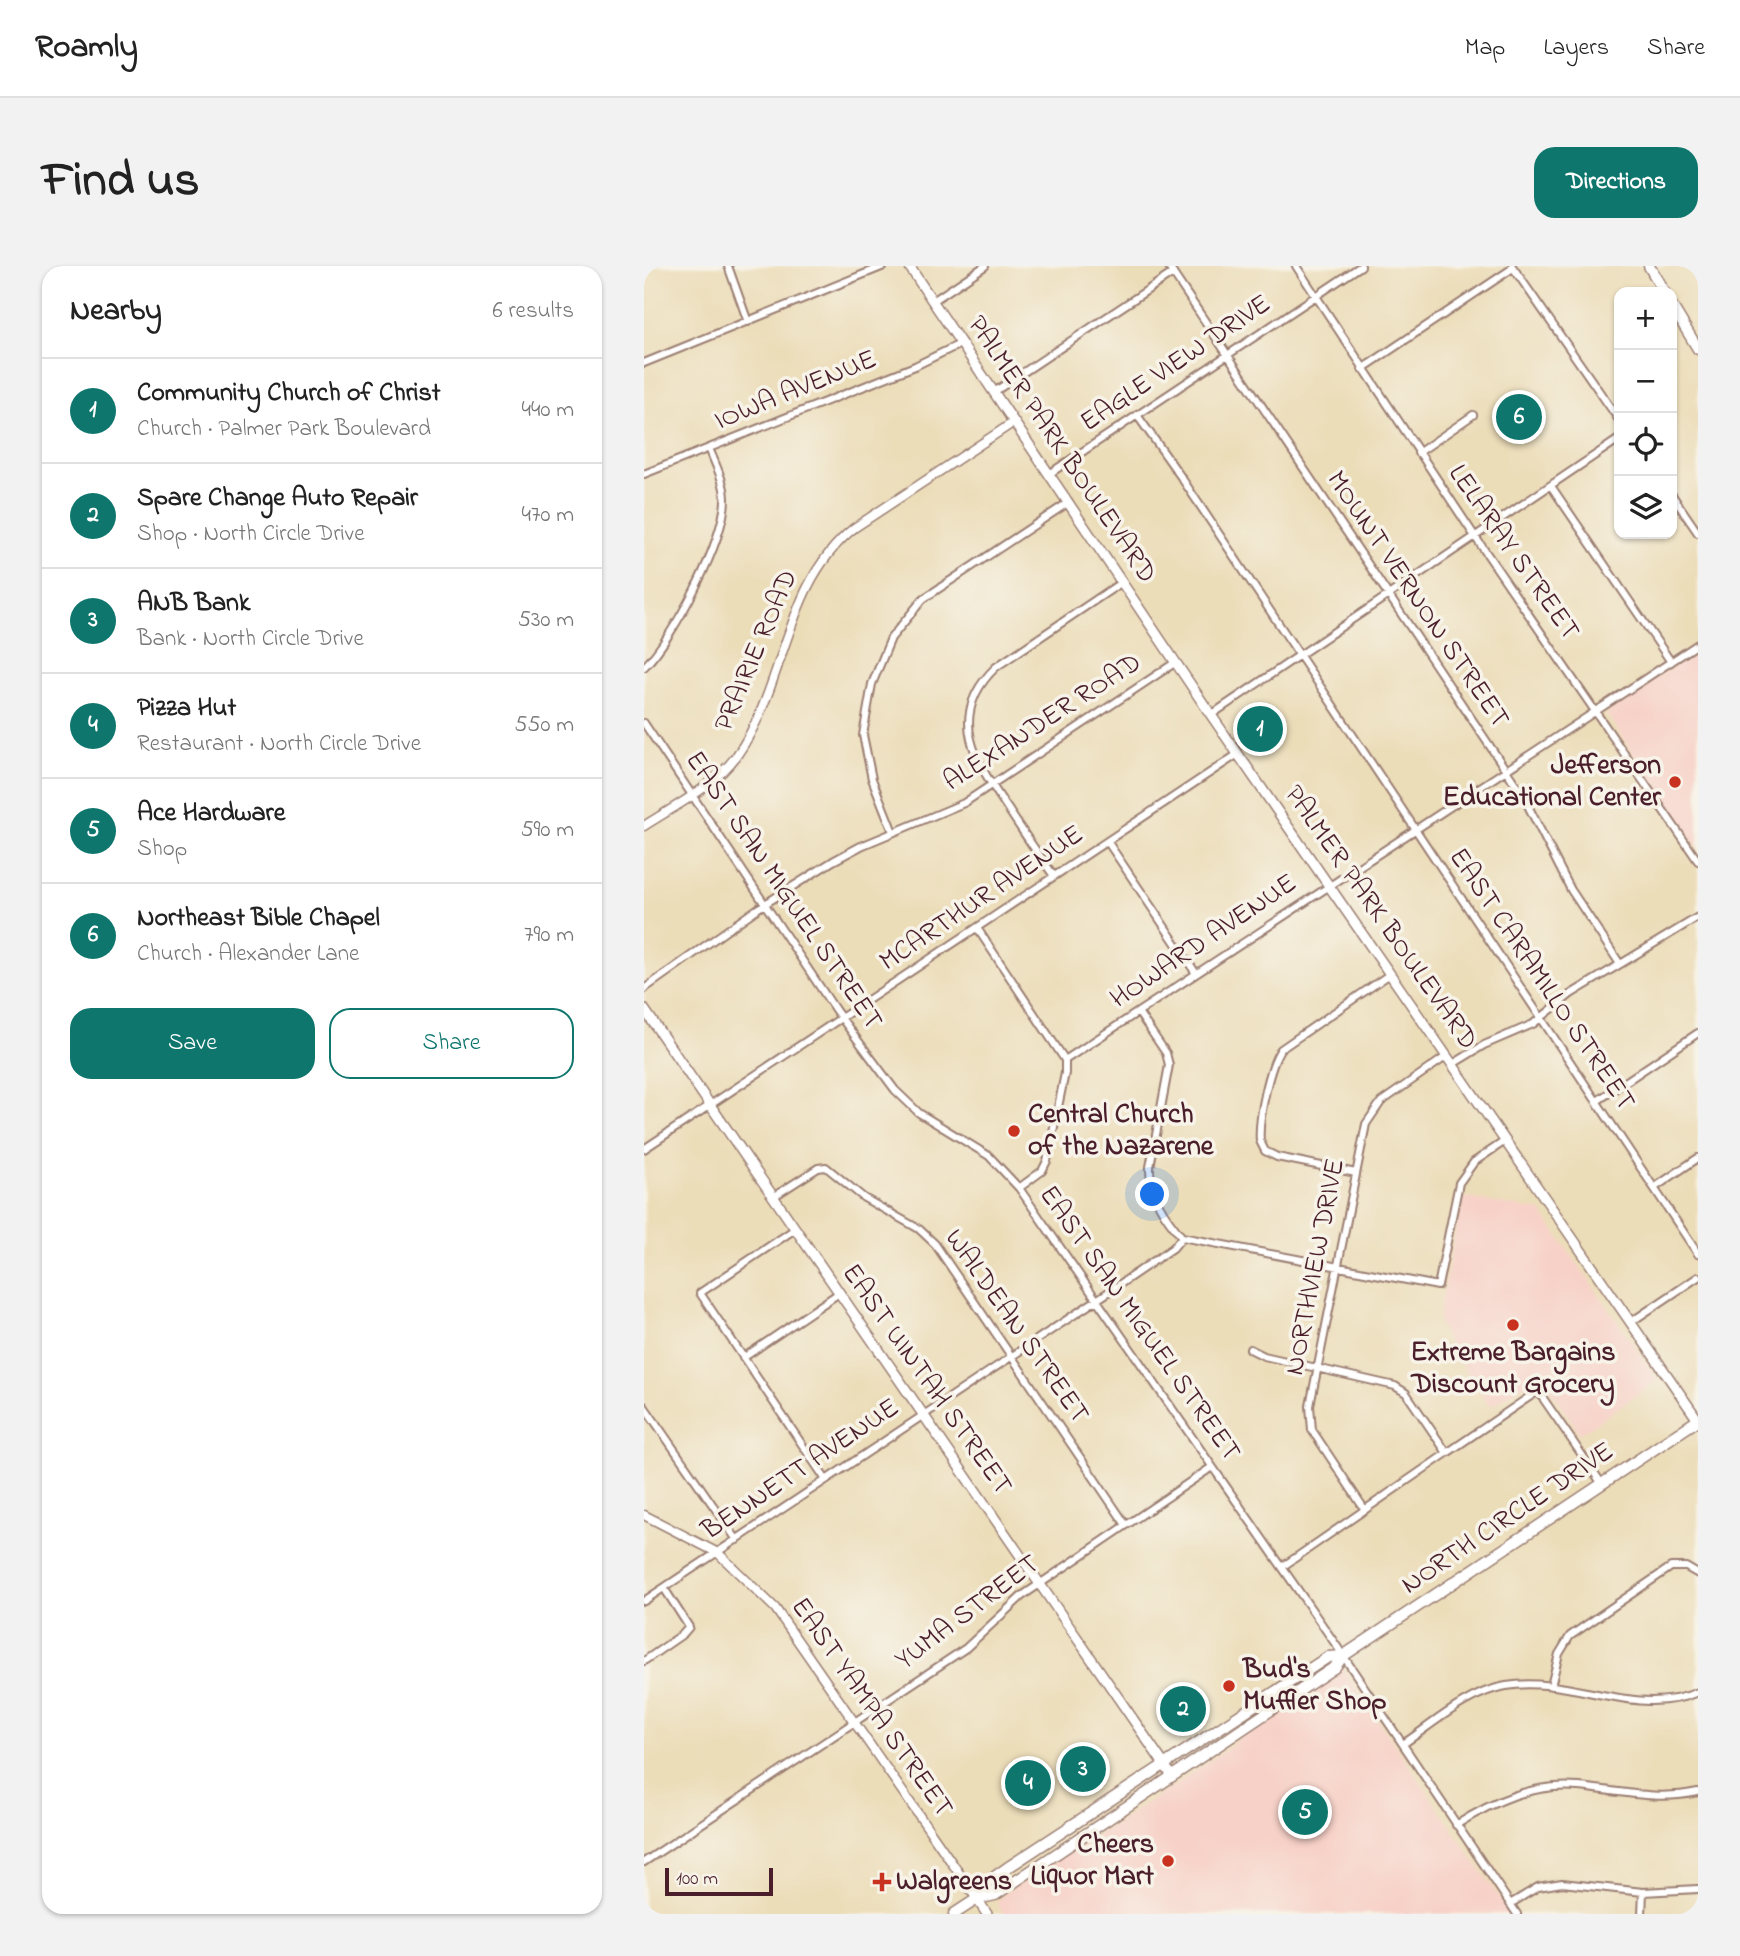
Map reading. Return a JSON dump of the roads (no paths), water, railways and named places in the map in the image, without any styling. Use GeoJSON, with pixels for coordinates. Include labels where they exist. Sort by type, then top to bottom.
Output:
{"type":"FeatureCollection","features":[{"type":"Feature","properties":{"kind":"main road","name":"PALMER PARK BOULEVARD"},"geometry":{"type":"LineString","coordinates":[[909,266],[1238,754],[1698,1420]]}},
{"type":"Feature","properties":{"kind":"main road"},"geometry":{"type":"LineString","coordinates":[[1649,266],[1661,287]]}},
{"type":"Feature","properties":{"kind":"main road"},"geometry":{"type":"LineString","coordinates":[[1677,314],[1698,349]]}},
{"type":"Feature","properties":{"kind":"main road","name":"EAST UINTAH STREET"},"geometry":{"type":"LineString","coordinates":[[644,1009],[1172,1776]]}},
{"type":"Feature","properties":{"kind":"main road","name":"NORTH CIRCLE DRIVE"},"geometry":{"type":"LineString","coordinates":[[954,1914],[976,1899],[995,1895],[1335,1667],[1343,1656],[1698,1420]]}},
{"type":"Feature","properties":{"kind":"main road","name":"NORTH CIRCLE DRIVE"},"geometry":{"type":"LineString","coordinates":[[976,1899],[987,1882],[1328,1657],[1343,1656]]}},
{"type":"Feature","properties":{"kind":"main road"},"geometry":{"type":"LineString","coordinates":[[976,1899],[987,1914]]}},
{"type":"Feature","properties":{"kind":"street"},"geometry":{"type":"LineString","coordinates":[[728,266],[748,322]]}},
{"type":"Feature","properties":{"kind":"street"},"geometry":{"type":"LineString","coordinates":[[644,363],[884,266]]}},
{"type":"Feature","properties":{"kind":"street"},"geometry":{"type":"LineString","coordinates":[[933,301],[985,266]]}},
{"type":"Feature","properties":{"kind":"street","name":"MOUNT VERNON STREET"},"geometry":{"type":"LineString","coordinates":[[1168,266],[1522,794],[1571,890],[1620,964]]}},
{"type":"Feature","properties":{"kind":"street","name":"LELARAY STREET"},"geometry":{"type":"LineString","coordinates":[[1296,266],[1418,453],[1698,861]]}},
{"type":"Feature","properties":{"kind":"street","name":"EAGLE VIEW DRIVE"},"geometry":{"type":"LineString","coordinates":[[1049,474],[1362,266]]}},
{"type":"Feature","properties":{"kind":"street"},"geometry":{"type":"LineString","coordinates":[[1362,369],[1512,267],[1614,413]]}},
{"type":"Feature","properties":{"kind":"street"},"geometry":{"type":"LineString","coordinates":[[994,392],[1173,273]]}},
{"type":"Feature","properties":{"kind":"street","name":"IOWA AVENUE"},"geometry":{"type":"LineString","coordinates":[[644,474],[915,366],[962,343]]}},
{"type":"Feature","properties":{"kind":"street","name":"EAST CARAMILLO STREET"},"geometry":{"type":"LineString","coordinates":[[1138,415],[1698,1254]]}},
{"type":"Feature","properties":{"kind":"street"},"geometry":{"type":"LineString","coordinates":[[1418,453],[1472,415]]}},
{"type":"Feature","properties":{"kind":"street","name":"PRAIRIE ROAD"},"geometry":{"type":"LineString","coordinates":[[644,826],[691,795],[730,764],[749,734],[808,584],[827,554],[854,528],[1014,422]]}},
{"type":"Feature","properties":{"kind":"street"},"geometry":{"type":"LineString","coordinates":[[1212,715],[1390,597],[1614,442]]}},
{"type":"Feature","properties":{"kind":"street"},"geometry":{"type":"LineString","coordinates":[[644,667],[661,649],[675,627],[721,527],[724,490],[709,448]]}},
{"type":"Feature","properties":{"kind":"street"},"geometry":{"type":"LineString","coordinates":[[1550,486],[1671,662]]}},
{"type":"Feature","properties":{"kind":"street"},"geometry":{"type":"LineString","coordinates":[[893,832],[872,779],[863,735],[872,684],[891,638],[923,599],[1069,502]]}},
{"type":"Feature","properties":{"kind":"street"},"geometry":{"type":"LineString","coordinates":[[1677,502],[1698,533]]}},
{"type":"Feature","properties":{"kind":"street"},"geometry":{"type":"LineString","coordinates":[[1054,876],[978,764],[970,739],[969,717],[980,685],[1004,660],[1122,582]]}},
{"type":"Feature","properties":{"kind":"street","name":"HOWARD AVENUE"},"geometry":{"type":"LineString","coordinates":[[1065,1060],[1195,972],[1416,831],[1698,644]]}},
{"type":"Feature","properties":{"kind":"street","name":"ALEXANDER ROAD"},"geometry":{"type":"LineString","coordinates":[[644,989],[833,861],[893,832],[964,803],[1176,662]]}},
{"type":"Feature","properties":{"kind":"street","name":"EAST SAN MIGUEL STREET"},"geometry":{"type":"LineString","coordinates":[[644,723],[842,1017],[902,1097],[928,1119],[981,1150],[1019,1188],[1282,1567],[1517,1914]]}},
{"type":"Feature","properties":{"kind":"street","name":"MCARTHUR AVENUE"},"geometry":{"type":"LineString","coordinates":[[644,1149],[1238,754]]}},
{"type":"Feature","properties":{"kind":"street"},"geometry":{"type":"LineString","coordinates":[[1107,841],[1195,972]]}},
{"type":"Feature","properties":{"kind":"street","name":"NORTHVIEW DRIVE"},"geometry":{"type":"LineString","coordinates":[[1365,1510],[1312,1430],[1310,1406],[1366,1124],[1374,1109],[1450,1060],[1517,1032],[1541,1018],[1571,994],[1698,917]]}},
{"type":"Feature","properties":{"kind":"street"},"geometry":{"type":"LineString","coordinates":[[977,928],[1065,1060],[1065,1073],[1048,1161],[1042,1171],[1019,1188]]}},
{"type":"Feature","properties":{"kind":"street"},"geometry":{"type":"LineString","coordinates":[[1356,1173],[1270,1155],[1260,1142],[1261,1124],[1273,1064],[1281,1049],[1390,974]]}},
{"type":"Feature","properties":{"kind":"street"},"geometry":{"type":"LineString","coordinates":[[1138,1012],[1166,1053],[1169,1065],[1150,1167],[1150,1185],[1156,1199],[1182,1237],[1438,1286],[1459,1182],[1474,1162],[1505,1141]]}},
{"type":"Feature","properties":{"kind":"street"},"geometry":{"type":"LineString","coordinates":[[1597,1101],[1698,1033]]}},
{"type":"Feature","properties":{"kind":"street"},"geometry":{"type":"LineString","coordinates":[[1654,1188],[1698,1158]]}},
{"type":"Feature","properties":{"kind":"street","name":"WALDEAN STREET"},"geometry":{"type":"LineString","coordinates":[[773,1198],[818,1168],[831,1170],[864,1198],[931,1239],[1126,1525]]}},
{"type":"Feature","properties":{"kind":"street"},"geometry":{"type":"LineString","coordinates":[[795,1229],[700,1293],[826,1480]]}},
{"type":"Feature","properties":{"kind":"street","name":"BENNETT AVENUE"},"geometry":{"type":"LineString","coordinates":[[644,1601],[1173,1248],[1182,1237]]}},
{"type":"Feature","properties":{"kind":"street"},"geometry":{"type":"LineString","coordinates":[[1631,1322],[1698,1278]]}},
{"type":"Feature","properties":{"kind":"street"},"geometry":{"type":"LineString","coordinates":[[743,1358],[839,1293]]}},
{"type":"Feature","properties":{"kind":"street"},"geometry":{"type":"LineString","coordinates":[[1250,1349],[1264,1356],[1382,1381],[1406,1393],[1447,1453]]}},
{"type":"Feature","properties":{"kind":"street"},"geometry":{"type":"LineString","coordinates":[[1282,1567],[1538,1391],[1602,1484]]}},
{"type":"Feature","properties":{"kind":"street"},"geometry":{"type":"LineString","coordinates":[[644,1406],[737,1540]]}},
{"type":"Feature","properties":{"kind":"street","name":"YUMA STREET"},"geometry":{"type":"LineString","coordinates":[[644,1862],[975,1641],[1016,1601],[1212,1467]]}},
{"type":"Feature","properties":{"kind":"street","name":"EAST YAMPA STREET"},"geometry":{"type":"LineString","coordinates":[[644,1515],[718,1553],[775,1608],[976,1899]]}},
{"type":"Feature","properties":{"kind":"street"},"geometry":{"type":"LineString","coordinates":[[1551,1686],[1559,1654],[1576,1630],[1671,1567],[1686,1567],[1698,1574]]}},
{"type":"Feature","properties":{"kind":"street"},"geometry":{"type":"LineString","coordinates":[[644,1661],[689,1627],[664,1588]]}},
{"type":"Feature","properties":{"kind":"street"},"geometry":{"type":"LineString","coordinates":[[1403,1744],[1484,1692],[1513,1685],[1551,1686],[1654,1702],[1683,1699],[1698,1692]]}},
{"type":"Feature","properties":{"kind":"street"},"geometry":{"type":"LineString","coordinates":[[1457,1825],[1498,1800],[1537,1790],[1580,1787],[1660,1797],[1698,1792]]}},
{"type":"Feature","properties":{"kind":"street"},"geometry":{"type":"LineString","coordinates":[[1510,1904],[1538,1887],[1562,1883],[1643,1892],[1698,1889]]}},
{"type":"Feature","properties":{"kind":"street"},"geometry":{"type":"LineString","coordinates":[[1642,1914],[1643,1892]]}},
{"type":"Feature","properties":{"kind":"place","name":"Northeast Bible Chapel"},"geometry":{"type":"Point","coordinates":[1519,417]}},
{"type":"Feature","properties":{"kind":"place","name":"Community Church of Christ"},"geometry":{"type":"Point","coordinates":[1260,729]}},
{"type":"Feature","properties":{"kind":"place","name":"Jefferson Educational Center"},"geometry":{"type":"Point","coordinates":[1675,782]}},
{"type":"Feature","properties":{"kind":"place","name":"Central Church of the Nazarene"},"geometry":{"type":"Point","coordinates":[1014,1131]}},
{"type":"Feature","properties":{"kind":"place","name":"Extreme Bargains Discount Grocery"},"geometry":{"type":"Point","coordinates":[1513,1325]}},
{"type":"Feature","properties":{"kind":"place","name":"Bud's Muffler Shop"},"geometry":{"type":"Point","coordinates":[1229,1686]}},
{"type":"Feature","properties":{"kind":"place","name":"Spare Change Auto Repair"},"geometry":{"type":"Point","coordinates":[1183,1709]}},
{"type":"Feature","properties":{"kind":"place","name":"ANB Bank"},"geometry":{"type":"Point","coordinates":[1083,1769]}},
{"type":"Feature","properties":{"kind":"place","name":"Pizza Hut"},"geometry":{"type":"Point","coordinates":[1028,1783]}},
{"type":"Feature","properties":{"kind":"place","name":"Ace Hardware"},"geometry":{"type":"Point","coordinates":[1305,1812]}},
{"type":"Feature","properties":{"kind":"place","name":"Cheers Liquor Mart"},"geometry":{"type":"Point","coordinates":[1168,1861]}},
{"type":"Feature","properties":{"kind":"place","name":"Walgreens"},"geometry":{"type":"Point","coordinates":[882,1882]}}]}
